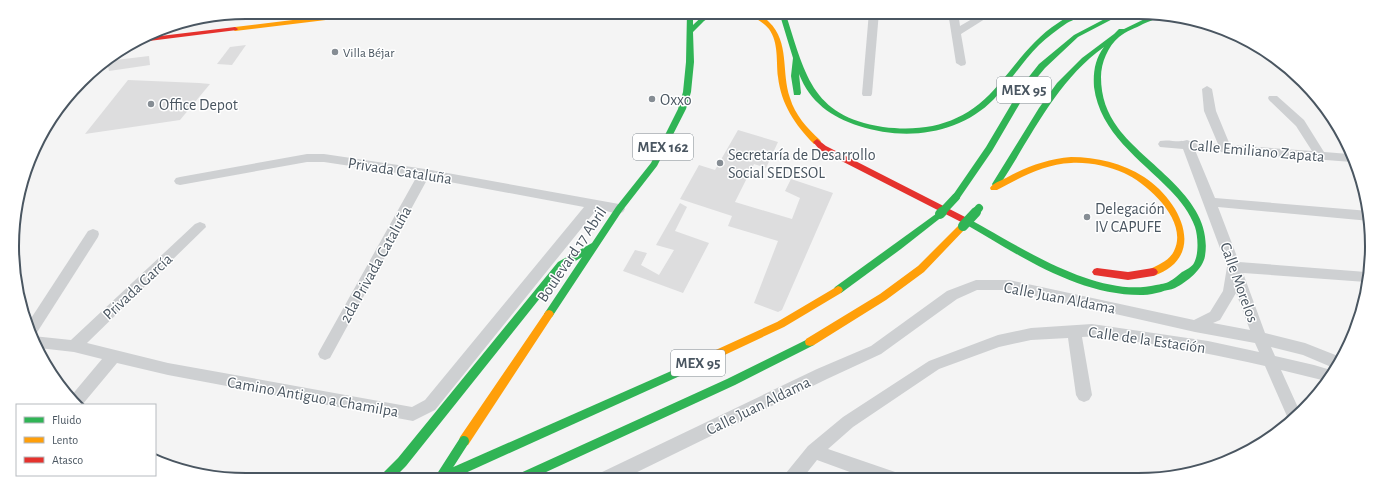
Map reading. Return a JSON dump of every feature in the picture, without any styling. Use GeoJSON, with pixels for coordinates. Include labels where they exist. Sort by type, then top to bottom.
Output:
{"type":"FeatureCollection","features":[{"type":"Feature","properties":{"kind":"main road"},"geometry":{"type":"LineString","coordinates":[[154,38],[316,19]]}},
{"type":"Feature","properties":{"kind":"main road","name":"Boulevard 17 Abril"},"geometry":{"type":"LineString","coordinates":[[443,473],[619,209],[654,164],[682,109],[687,92],[690,62],[690,19]]}},
{"type":"Feature","properties":{"kind":"main road"},"geometry":{"type":"LineString","coordinates":[[689,33],[704,19]]}},
{"type":"Feature","properties":{"kind":"main road"},"geometry":{"type":"LineString","coordinates":[[763,19],[773,28],[777,38],[784,91],[790,109],[803,128],[823,148],[918,195],[1043,263],[1102,287],[1127,292],[1153,290],[1178,282],[1190,273],[1199,263],[1202,245],[1200,230],[1184,200],[1134,150],[1105,113],[1099,98],[1097,82],[1099,60],[1122,30],[1148,19]]}},
{"type":"Feature","properties":{"kind":"main road"},"geometry":{"type":"LineString","coordinates":[[785,19],[804,80],[815,98],[834,112],[856,122],[880,129],[900,131],[924,131],[962,120],[978,110],[1007,80],[1036,44],[1069,19]]}},
{"type":"Feature","properties":{"kind":"main road","name":"MEX 95"},"geometry":{"type":"LineString","coordinates":[[454,473],[711,357],[782,322],[831,294],[898,247],[940,214],[959,203],[1027,85],[1042,66],[1076,36],[1109,19]]}},
{"type":"Feature","properties":{"kind":"main road","name":"MEX 95"},"geometry":{"type":"LineString","coordinates":[[533,473],[731,382],[805,344],[883,297],[921,269],[979,208],[1009,167],[1054,93],[1091,52],[1122,30]]}},
{"type":"Feature","properties":{"kind":"main road"},"geometry":{"type":"LineString","coordinates":[[797,57],[795,76],[796,89],[802,104]]}},
{"type":"Feature","properties":{"kind":"main road"},"geometry":{"type":"LineString","coordinates":[[994,188],[1020,174],[1046,164],[1070,160],[1093,161],[1120,168],[1142,179],[1160,194],[1175,214],[1182,242],[1181,249],[1168,266],[1151,274],[1131,276],[1111,275],[1087,269]]}},
{"type":"Feature","properties":{"kind":"main road"},"geometry":{"type":"LineString","coordinates":[[945,196],[984,218]]}},
{"type":"Feature","properties":{"kind":"main road"},"geometry":{"type":"LineString","coordinates":[[391,473],[402,462],[562,265],[595,245]]}},
{"type":"Feature","properties":{"kind":"street"},"geometry":{"type":"LineString","coordinates":[[867,94],[873,19]]}},
{"type":"Feature","properties":{"kind":"street"},"geometry":{"type":"LineString","coordinates":[[954,19],[960,63]]}},
{"type":"Feature","properties":{"kind":"street"},"geometry":{"type":"LineString","coordinates":[[956,33],[979,19]]}},
{"type":"Feature","properties":{"kind":"street"},"geometry":{"type":"LineString","coordinates":[[1208,89],[1210,111],[1225,148]]}},
{"type":"Feature","properties":{"kind":"street"},"geometry":{"type":"LineString","coordinates":[[1273,98],[1300,124],[1320,155]]}},
{"type":"Feature","properties":{"kind":"street","name":"Calle Emiliano Zapata"},"geometry":{"type":"LineString","coordinates":[[1164,144],[1187,144],[1347,158]]}},
{"type":"Feature","properties":{"kind":"street","name":"Calle Morelos"},"geometry":{"type":"LineString","coordinates":[[1187,144],[1260,338],[1293,413]]}},
{"type":"Feature","properties":{"kind":"street","name":"Privada Cataluña"},"geometry":{"type":"LineString","coordinates":[[180,181],[306,158],[324,158],[425,173],[619,209]]}},
{"type":"Feature","properties":{"kind":"street","name":"2da Privada Cataluña"},"geometry":{"type":"LineString","coordinates":[[325,354],[425,173]]}},
{"type":"Feature","properties":{"kind":"street"},"geometry":{"type":"LineString","coordinates":[[1210,202],[1363,215]]}},
{"type":"Feature","properties":{"kind":"street","name":"Camino Antiguo a Chamilpa"},"geometry":{"type":"LineString","coordinates":[[40,342],[74,346],[168,369],[388,411],[413,414],[430,405],[594,204]]}},
{"type":"Feature","properties":{"kind":"street","name":"Privada García"},"geometry":{"type":"LineString","coordinates":[[74,346],[200,227]]}},
{"type":"Feature","properties":{"kind":"street"},"geometry":{"type":"LineString","coordinates":[[34,326],[93,234]]}},
{"type":"Feature","properties":{"kind":"street"},"geometry":{"type":"LineString","coordinates":[[1195,326],[1215,316],[1230,292],[1234,267],[1363,277]]}},
{"type":"Feature","properties":{"kind":"street","name":"Calle Juan Aldama"},"geometry":{"type":"LineString","coordinates":[[618,473],[822,374],[876,350],[952,295],[976,285],[1009,285],[1195,326],[1260,338],[1305,350],[1334,362]]}},
{"type":"Feature","properties":{"kind":"street"},"geometry":{"type":"LineString","coordinates":[[1146,315],[1147,337]]}},
{"type":"Feature","properties":{"kind":"street"},"geometry":{"type":"LineString","coordinates":[[1074,330],[1084,395]]}},
{"type":"Feature","properties":{"kind":"street","name":"Calle de la Estación"},"geometry":{"type":"LineString","coordinates":[[797,473],[814,451],[848,422],[934,365],[998,341],[1031,334],[1092,330],[1147,337],[1208,347],[1325,374]]}},
{"type":"Feature","properties":{"kind":"street"},"geometry":{"type":"LineString","coordinates":[[77,399],[115,355]]}},
{"type":"Feature","properties":{"kind":"street"},"geometry":{"type":"LineString","coordinates":[[814,451],[875,473]]}},
{"type":"Feature","properties":{"kind":"building"},"geometry":{"type":"Polygon","coordinates":[[[246,45],[232,65],[217,64],[230,47],[246,45]]]}},
{"type":"Feature","properties":{"kind":"building"},"geometry":{"type":"Polygon","coordinates":[[[149,56],[150,65],[109,71],[108,66],[116,60],[149,56]]]}},
{"type":"Feature","properties":{"kind":"building","name":"Office Depot"},"geometry":{"type":"Polygon","coordinates":[[[128,80],[210,84],[180,120],[85,134],[128,80]]]}},
{"type":"Feature","properties":{"kind":"building"},"geometry":{"type":"Polygon","coordinates":[[[738,130],[778,142],[766,168],[754,164],[735,202],[792,219],[800,198],[785,191],[791,179],[833,193],[782,310],[778,312],[754,303],[778,241],[728,226],[732,216],[680,199],[699,165],[715,170],[738,130]]]}},
{"type":"Feature","properties":{"kind":"building"},"geometry":{"type":"Polygon","coordinates":[[[680,203],[687,207],[675,231],[709,243],[683,293],[623,271],[635,250],[647,253],[641,265],[659,275],[674,250],[656,245],[680,203]]]}},
{"type":"Feature","properties":{"kind":"traffic: fast"},"geometry":{"type":"LineString","coordinates":[[549,314],[619,209],[654,164],[682,109],[687,92],[690,62],[690,19]]}},
{"type":"Feature","properties":{"kind":"traffic: fast"},"geometry":{"type":"LineString","coordinates":[[689,33],[704,19]]}},
{"type":"Feature","properties":{"kind":"traffic: fast"},"geometry":{"type":"LineString","coordinates":[[784,19],[803,76],[814,95],[821,102],[836,113],[854,122],[881,129],[898,131],[915,131],[947,125],[963,119],[977,110],[990,99],[1042,38],[1070,19]]}},
{"type":"Feature","properties":{"kind":"traffic: fast"},"geometry":{"type":"LineString","coordinates":[[956,197],[989,149],[1027,85],[1042,66],[1076,36],[1109,19]]}},
{"type":"Feature","properties":{"kind":"traffic: fast"},"geometry":{"type":"LineString","coordinates":[[996,184],[1042,109],[1072,71],[1098,48],[1127,30],[1150,19]]}},
{"type":"Feature","properties":{"kind":"traffic: fast"},"geometry":{"type":"LineString","coordinates":[[968,222],[1050,267],[1082,280],[1114,290],[1144,292],[1172,285],[1196,267],[1201,254],[1201,238],[1199,226],[1192,212],[1167,181],[1140,157],[1116,131],[1107,117],[1100,101],[1097,76],[1098,68],[1102,55],[1121,30]]}},
{"type":"Feature","properties":{"kind":"traffic: fast"},"geometry":{"type":"LineString","coordinates":[[797,57],[795,76],[797,93]]}},
{"type":"Feature","properties":{"kind":"traffic: fast"},"geometry":{"type":"LineString","coordinates":[[940,214],[956,197]]}},
{"type":"Feature","properties":{"kind":"traffic: fast"},"geometry":{"type":"LineString","coordinates":[[963,226],[979,208]]}},
{"type":"Feature","properties":{"kind":"traffic: fast"},"geometry":{"type":"LineString","coordinates":[[838,290],[898,247],[940,214]]}},
{"type":"Feature","properties":{"kind":"traffic: fast"},"geometry":{"type":"LineString","coordinates":[[391,473],[402,462],[561,265],[595,245]]}},
{"type":"Feature","properties":{"kind":"traffic: fast"},"geometry":{"type":"LineString","coordinates":[[533,473],[731,382],[810,342]]}},
{"type":"Feature","properties":{"kind":"traffic: fast"},"geometry":{"type":"LineString","coordinates":[[453,473],[678,372]]}},
{"type":"Feature","properties":{"kind":"traffic: fast"},"geometry":{"type":"LineString","coordinates":[[443,473],[464,441]]}},
{"type":"Feature","properties":{"kind":"traffic: slow"},"geometry":{"type":"LineString","coordinates":[[235,29],[317,19]]}},
{"type":"Feature","properties":{"kind":"traffic: slow"},"geometry":{"type":"LineString","coordinates":[[762,19],[772,28],[777,37],[784,91],[789,106],[806,131],[817,142]]}},
{"type":"Feature","properties":{"kind":"traffic: slow"},"geometry":{"type":"LineString","coordinates":[[994,188],[1041,166],[1071,160],[1108,164],[1135,175],[1155,189],[1174,214],[1180,227],[1181,240],[1178,253],[1169,263],[1153,272]]}},
{"type":"Feature","properties":{"kind":"traffic: slow"},"geometry":{"type":"LineString","coordinates":[[810,342],[883,297],[921,269],[963,226]]}},
{"type":"Feature","properties":{"kind":"traffic: slow"},"geometry":{"type":"LineString","coordinates":[[678,372],[739,345],[801,314],[838,290]]}},
{"type":"Feature","properties":{"kind":"traffic: slow"},"geometry":{"type":"LineString","coordinates":[[464,441],[549,314]]}},
{"type":"Feature","properties":{"kind":"traffic: jam"},"geometry":{"type":"LineString","coordinates":[[154,39],[235,29]]}},
{"type":"Feature","properties":{"kind":"traffic: jam"},"geometry":{"type":"LineString","coordinates":[[817,142],[823,148],[968,222]]}},
{"type":"Feature","properties":{"kind":"traffic: jam"},"geometry":{"type":"LineString","coordinates":[[1097,272],[1128,276],[1153,272]]}},
{"type":"Feature","properties":{"kind":"place","name":"Villa Béjar"},"geometry":{"type":"Point","coordinates":[335,52]}},
{"type":"Feature","properties":{"kind":"place","name":"Oxxo"},"geometry":{"type":"Point","coordinates":[652,99]}},
{"type":"Feature","properties":{"kind":"place","name":"Office Depot"},"geometry":{"type":"Point","coordinates":[151,104]}},
{"type":"Feature","properties":{"kind":"place","name":"Secretaría de Desarrollo Social SEDESOL"},"geometry":{"type":"Point","coordinates":[720,163]}},
{"type":"Feature","properties":{"kind":"place","name":"Delegación IV CAPUFE"},"geometry":{"type":"Point","coordinates":[1087,217]}}]}
